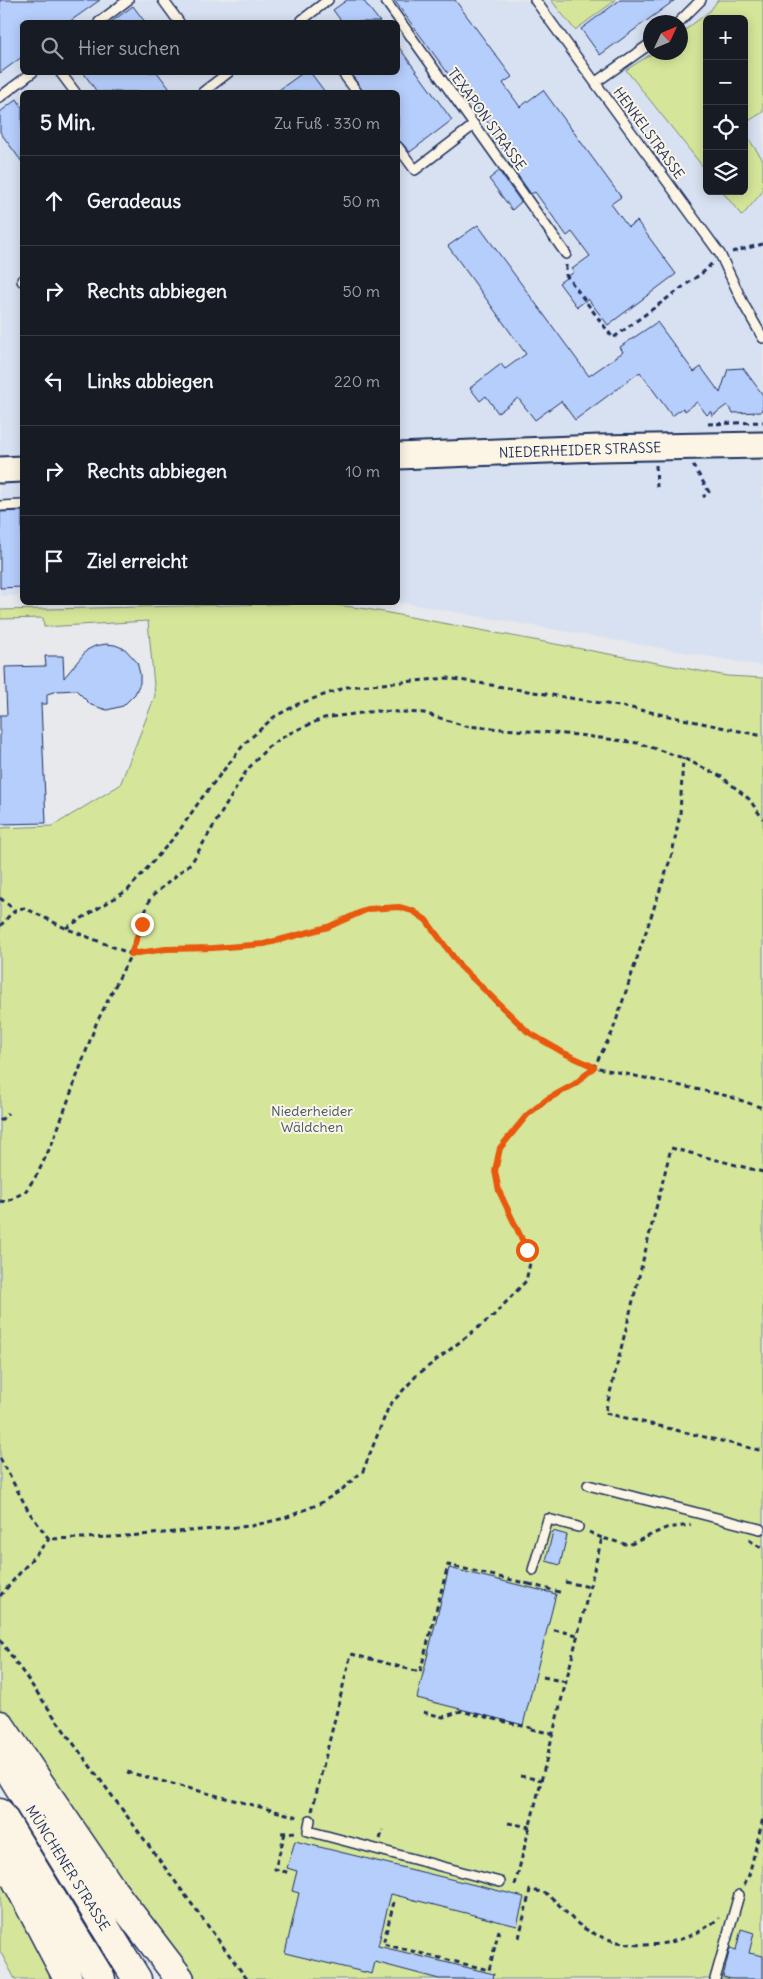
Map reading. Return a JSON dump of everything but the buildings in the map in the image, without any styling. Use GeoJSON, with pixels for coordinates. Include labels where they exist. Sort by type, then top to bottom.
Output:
{"type":"FeatureCollection","features":[{"type":"Feature","properties":{"kind":"highway"},"geometry":{"type":"LineString","coordinates":[[0,1725],[113,1891],[180,1979]]}},
{"type":"Feature","properties":{"kind":"highway","name":"MÜNCHENER STRASSE"},"geometry":{"type":"LineString","coordinates":[[0,1756],[137,1979]]}},
{"type":"Feature","properties":{"kind":"highway","name":"MÜNCHENER STRASSE"},"geometry":{"type":"LineString","coordinates":[[0,1813],[101,1979]]}},
{"type":"Feature","properties":{"kind":"highway"},"geometry":{"type":"LineString","coordinates":[[0,1849],[68,1979]]}},
{"type":"Feature","properties":{"kind":"street","name":"NIEDERHEIDER STRASSE"},"geometry":{"type":"LineString","coordinates":[[400,456],[599,448],[763,445]]}},
{"type":"Feature","properties":{"kind":"street"},"geometry":{"type":"LineString","coordinates":[[0,470],[20,469]]}},
{"type":"Feature","properties":{"kind":"lane"},"geometry":{"type":"LineString","coordinates":[[102,20],[128,0]]}},
{"type":"Feature","properties":{"kind":"lane"},"geometry":{"type":"LineString","coordinates":[[163,0],[178,20]]}},
{"type":"Feature","properties":{"kind":"lane"},"geometry":{"type":"LineString","coordinates":[[304,20],[328,0]]}},
{"type":"Feature","properties":{"kind":"lane","name":"TEXAPON STRASSE"},"geometry":{"type":"LineString","coordinates":[[385,0],[399,20]]}},
{"type":"Feature","properties":{"kind":"lane","name":"HENKELSTRASSE"},"geometry":{"type":"LineString","coordinates":[[535,0],[720,254],[744,305],[763,338]]}},
{"type":"Feature","properties":{"kind":"lane"},"geometry":{"type":"LineString","coordinates":[[685,15],[701,0]]}},
{"type":"Feature","properties":{"kind":"lane","name":"TEXAPON STRASSE"},"geometry":{"type":"LineString","coordinates":[[400,21],[566,254]]}},
{"type":"Feature","properties":{"kind":"lane"},"geometry":{"type":"LineString","coordinates":[[596,82],[643,49]]}},
{"type":"Feature","properties":{"kind":"lane"},"geometry":{"type":"LineString","coordinates":[[0,97],[29,75]]}},
{"type":"Feature","properties":{"kind":"lane"},"geometry":{"type":"LineString","coordinates":[[62,75],[74,90]]}},
{"type":"Feature","properties":{"kind":"lane"},"geometry":{"type":"LineString","coordinates":[[344,75],[356,90]]}},
{"type":"Feature","properties":{"kind":"lane"},"geometry":{"type":"LineString","coordinates":[[205,90],[217,76]]}},
{"type":"Feature","properties":{"kind":"lane"},"geometry":{"type":"LineString","coordinates":[[400,150],[415,170],[474,125]]}},
{"type":"Feature","properties":{"kind":"lane"},"geometry":{"type":"LineString","coordinates":[[0,506],[20,505]]}},
{"type":"Feature","properties":{"kind":"lane"},"geometry":{"type":"LineString","coordinates":[[588,1484],[760,1529]]}},
{"type":"Feature","properties":{"kind":"lane"},"geometry":{"type":"LineString","coordinates":[[533,1570],[548,1518],[578,1527]]}},
{"type":"Feature","properties":{"kind":"lane"},"geometry":{"type":"LineString","coordinates":[[310,1820],[308,1831],[500,1882]]}},
{"type":"Feature","properties":{"kind":"lane"},"geometry":{"type":"LineString","coordinates":[[715,1979],[739,1895]]}},
{"type":"Feature","properties":{"kind":"path"},"geometry":{"type":"LineString","coordinates":[[566,254],[566,275],[613,338],[706,270],[720,254],[763,244]]}},
{"type":"Feature","properties":{"kind":"path"},"geometry":{"type":"LineString","coordinates":[[693,464],[709,492],[703,497]]}},
{"type":"Feature","properties":{"kind":"path"},"geometry":{"type":"LineString","coordinates":[[656,469],[657,487]]}},
{"type":"Feature","properties":{"kind":"path"},"geometry":{"type":"LineString","coordinates":[[65,928],[128,890],[176,834],[245,743],[274,718],[298,704],[347,687],[448,678],[631,708],[763,736]]}},
{"type":"Feature","properties":{"kind":"path"},"geometry":{"type":"LineString","coordinates":[[0,1201],[6,1202],[25,1192],[38,1172],[54,1139],[96,1024],[131,954],[150,898],[192,862],[247,770],[268,747],[288,734],[324,718],[376,711],[424,713],[465,726],[578,735],[638,743],[682,758],[722,777],[749,799],[763,819]]}},
{"type":"Feature","properties":{"kind":"path"},"geometry":{"type":"LineString","coordinates":[[0,1596],[49,1539],[114,1538],[251,1526],[285,1518],[319,1504],[340,1491],[363,1471],[390,1406],[416,1376],[493,1316],[526,1280],[530,1263],[527,1250],[499,1191],[495,1171],[500,1148],[527,1115],[546,1100],[575,1084],[594,1067],[612,1033],[672,854],[680,814],[682,758]]}},
{"type":"Feature","properties":{"kind":"path"},"geometry":{"type":"LineString","coordinates":[[0,898],[16,910]]}},
{"type":"Feature","properties":{"kind":"path"},"geometry":{"type":"LineString","coordinates":[[0,926],[16,910],[26,908],[65,928],[131,954],[166,949],[264,944],[328,927],[368,909],[399,907],[413,911],[426,920],[460,966],[528,1032],[564,1053],[594,1067],[728,1096],[763,1108]]}},
{"type":"Feature","properties":{"kind":"path"},"geometry":{"type":"LineString","coordinates":[[0,1121],[8,1113]]}},
{"type":"Feature","properties":{"kind":"path"},"geometry":{"type":"LineString","coordinates":[[763,1172],[671,1148],[605,1413],[763,1451]]}},
{"type":"Feature","properties":{"kind":"path"},"geometry":{"type":"LineString","coordinates":[[0,1458],[29,1512],[49,1539]]}},
{"type":"Feature","properties":{"kind":"path"},"geometry":{"type":"LineString","coordinates":[[515,1885],[602,1538],[629,1545],[666,1528],[696,1525]]}},
{"type":"Feature","properties":{"kind":"path"},"geometry":{"type":"LineString","coordinates":[[746,1538],[763,1549]]}},
{"type":"Feature","properties":{"kind":"path"},"geometry":{"type":"LineString","coordinates":[[126,1772],[310,1820],[351,1654],[420,1672],[448,1565],[563,1593]]}},
{"type":"Feature","properties":{"kind":"path"},"geometry":{"type":"LineString","coordinates":[[529,1584],[533,1570]]}},
{"type":"Feature","properties":{"kind":"path"},"geometry":{"type":"LineString","coordinates":[[565,1582],[590,1587]]}},
{"type":"Feature","properties":{"kind":"path"},"geometry":{"type":"LineString","coordinates":[[554,1630],[578,1635]]}},
{"type":"Feature","properties":{"kind":"path"},"geometry":{"type":"LineString","coordinates":[[0,1640],[65,1732],[247,1979]]}},
{"type":"Feature","properties":{"kind":"path"},"geometry":{"type":"LineString","coordinates":[[543,1677],[566,1682]]}},
{"type":"Feature","properties":{"kind":"path"},"geometry":{"type":"LineString","coordinates":[[423,1712],[443,1717],[462,1711],[554,1734]]}},
{"type":"Feature","properties":{"kind":"path"},"geometry":{"type":"LineString","coordinates":[[520,1776],[542,1780]]}},
{"type":"Feature","properties":{"kind":"path"},"geometry":{"type":"LineString","coordinates":[[519,1938],[530,1890],[546,1894],[582,1926],[600,1936],[621,1943],[643,1945],[675,1941],[692,1936],[724,1914],[739,1895],[749,1875],[763,1818]]}},
{"type":"Feature","properties":{"kind":"path"},"geometry":{"type":"LineString","coordinates":[[508,1823],[530,1827]]}},
{"type":"Feature","properties":{"kind":"path"},"geometry":{"type":"LineString","coordinates":[[285,1833],[275,1869],[290,1873]]}},
{"type":"Feature","properties":{"kind":"path"},"geometry":{"type":"LineString","coordinates":[[394,1902],[383,1944],[489,1970],[499,1930]]}},
{"type":"Feature","properties":{"kind":"shaded area"},"geometry":{"type":"Polygon","coordinates":[[[0,0],[763,0],[763,666],[400,602],[400,90],[20,90],[20,595],[0,596],[0,0]]]}},
{"type":"Feature","properties":{"kind":"green space"},"geometry":{"type":"Polygon","coordinates":[[[551,0],[616,0],[575,30],[551,0]]]}},
{"type":"Feature","properties":{"kind":"green space"},"geometry":{"type":"Polygon","coordinates":[[[718,0],[763,0],[763,112],[748,121],[748,15],[705,15],[718,0]]]}},
{"type":"Feature","properties":{"kind":"green space"},"geometry":{"type":"Polygon","coordinates":[[[703,16],[703,167],[626,70],[643,59],[688,60],[688,28],[703,16]]]}},
{"type":"Feature","properties":{"kind":"green space"},"geometry":{"type":"Polygon","coordinates":[[[748,138],[763,160],[763,191],[742,216],[725,195],[748,195],[748,138]]]}},
{"type":"Feature","properties":{"kind":"green space","name":"Niederheider Wäldchen"},"geometry":{"type":"Polygon","coordinates":[[[230,605],[337,605],[727,676],[763,678],[763,1979],[193,1979],[123,1886],[0,1707],[0,828],[53,826],[120,785],[155,696],[148,621],[44,627],[43,618],[0,619],[0,610],[230,605]]]}},
{"type":"Feature","properties":{"kind":"green space"},"geometry":{"type":"Polygon","coordinates":[[[0,1868],[58,1979],[15,1979],[0,1951],[0,1868]]]}},
{"type":"Feature","properties":{"kind":"route"},"geometry":{"type":"LineString","coordinates":[[142,924],[131,954],[166,949],[264,944],[328,927],[368,909],[399,907],[413,911],[426,920],[460,966],[528,1032],[564,1053],[594,1067],[575,1084],[546,1100],[527,1115],[500,1148],[495,1171],[499,1191],[527,1250]]}}]}
